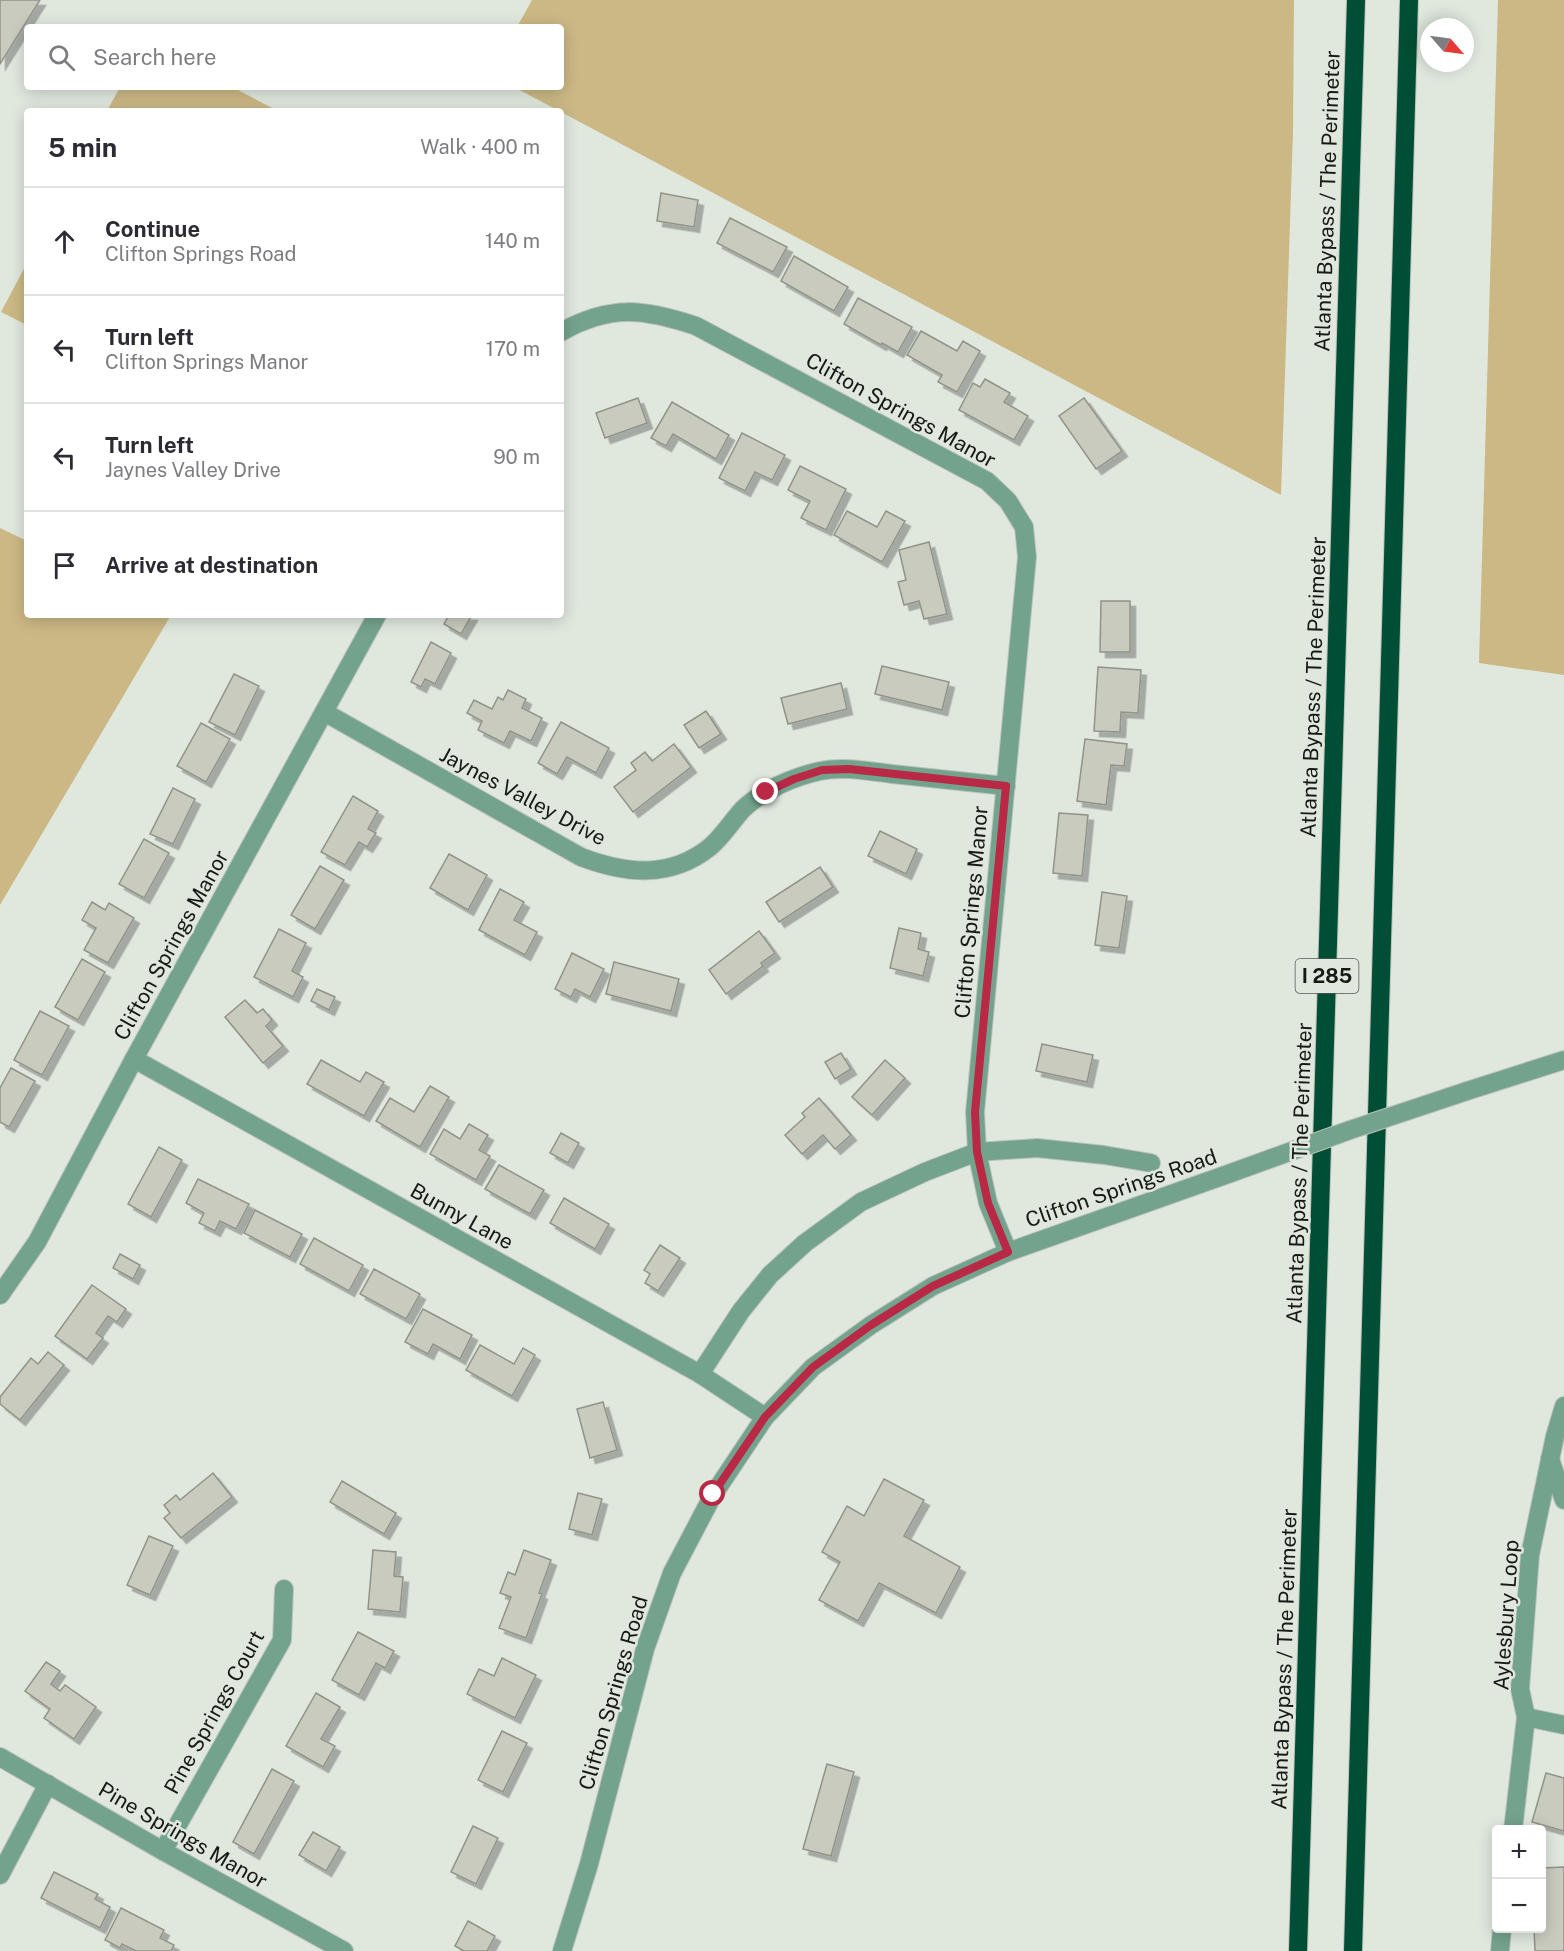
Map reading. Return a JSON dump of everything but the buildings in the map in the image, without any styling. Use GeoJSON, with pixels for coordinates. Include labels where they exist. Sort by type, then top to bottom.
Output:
{"type":"FeatureCollection","features":[{"type":"Feature","properties":{"kind":"highway","name":"Atlanta Bypass / The Perimeter"},"geometry":{"type":"LineString","coordinates":[[1298,1951],[1356,0]]}},
{"type":"Feature","properties":{"kind":"highway","name":"I 285"},"geometry":{"type":"LineString","coordinates":[[1353,1951],[1409,0]]}},
{"type":"Feature","properties":{"kind":"street","name":"Clifton Springs Manor"},"geometry":{"type":"LineString","coordinates":[[564,330],[583,320],[624,310],[661,315],[696,326],[987,481],[1008,501],[1024,527],[1028,557],[975,1112],[977,1152],[988,1203],[1008,1252]]}},
{"type":"Feature","properties":{"kind":"street","name":"Clifton Springs Manor"},"geometry":{"type":"LineString","coordinates":[[0,1295],[38,1242],[134,1059],[375,618]]}},
{"type":"Feature","properties":{"kind":"street","name":"Jaynes Valley Drive"},"geometry":{"type":"LineString","coordinates":[[324,712],[581,856],[607,867],[632,870],[661,870],[696,856],[711,846],[745,808],[766,792],[794,779],[822,770],[849,769],[1006,786]]}},
{"type":"Feature","properties":{"kind":"street","name":"Bunny Lane"},"geometry":{"type":"LineString","coordinates":[[134,1059],[700,1374],[765,1417]]}},
{"type":"Feature","properties":{"kind":"street","name":"Clifton Springs Road"},"geometry":{"type":"LineString","coordinates":[[562,1951],[589,1864],[645,1649],[672,1573],[713,1494],[765,1417],[813,1367],[871,1325],[933,1286],[1008,1252],[1350,1130],[1564,1060]]}},
{"type":"Feature","properties":{"kind":"street"},"geometry":{"type":"LineString","coordinates":[[700,1374],[741,1311],[770,1275],[805,1243],[861,1202],[925,1172],[977,1152],[1037,1148],[1104,1155],[1151,1163]]}},
{"type":"Feature","properties":{"kind":"street","name":"Aylesbury Loop"},"geometry":{"type":"LineString","coordinates":[[1514,1825],[1526,1717],[1520,1689],[1530,1555],[1550,1459],[1564,1406]]}},
{"type":"Feature","properties":{"kind":"street"},"geometry":{"type":"LineString","coordinates":[[1550,1459],[1564,1500]]}},
{"type":"Feature","properties":{"kind":"street","name":"Pine Springs Court"},"geometry":{"type":"LineString","coordinates":[[163,1851],[282,1640],[284,1589]]}},
{"type":"Feature","properties":{"kind":"street"},"geometry":{"type":"LineString","coordinates":[[1526,1717],[1564,1725]]}},
{"type":"Feature","properties":{"kind":"street","name":"Pine Springs Manor"},"geometry":{"type":"LineString","coordinates":[[0,1757],[163,1851],[344,1951]]}},
{"type":"Feature","properties":{"kind":"street"},"geometry":{"type":"LineString","coordinates":[[0,1875],[48,1784]]}},
{"type":"Feature","properties":{"kind":"street"},"geometry":{"type":"LineString","coordinates":[[1500,1951],[1502,1933]]}},
{"type":"Feature","properties":{"kind":"shaded area"},"geometry":{"type":"Polygon","coordinates":[[[532,0],[1294,0],[1293,132],[1281,495],[564,114],[564,108],[553,108],[520,90],[564,90],[564,24],[519,24],[532,0]]]}},
{"type":"Feature","properties":{"kind":"shaded area"},"geometry":{"type":"Polygon","coordinates":[[[1498,0],[1564,0],[1564,675],[1479,663],[1498,0]]]}},
{"type":"Feature","properties":{"kind":"shaded area"},"geometry":{"type":"Polygon","coordinates":[[[118,90],[238,90],[272,108],[109,108],[118,90]]]}},
{"type":"Feature","properties":{"kind":"shaded area"},"geometry":{"type":"Polygon","coordinates":[[[24,269],[24,324],[1,312],[24,269]]]}},
{"type":"Feature","properties":{"kind":"shaded area"},"geometry":{"type":"Polygon","coordinates":[[[0,528],[24,540],[24,618],[169,618],[0,905],[0,528]]]}},
{"type":"Feature","properties":{"kind":"route"},"geometry":{"type":"LineString","coordinates":[[713,1494],[765,1417],[813,1367],[871,1325],[933,1286],[1008,1252],[988,1203],[977,1152],[975,1112],[1006,786],[849,769],[822,770],[794,779],[766,792]]}}]}
